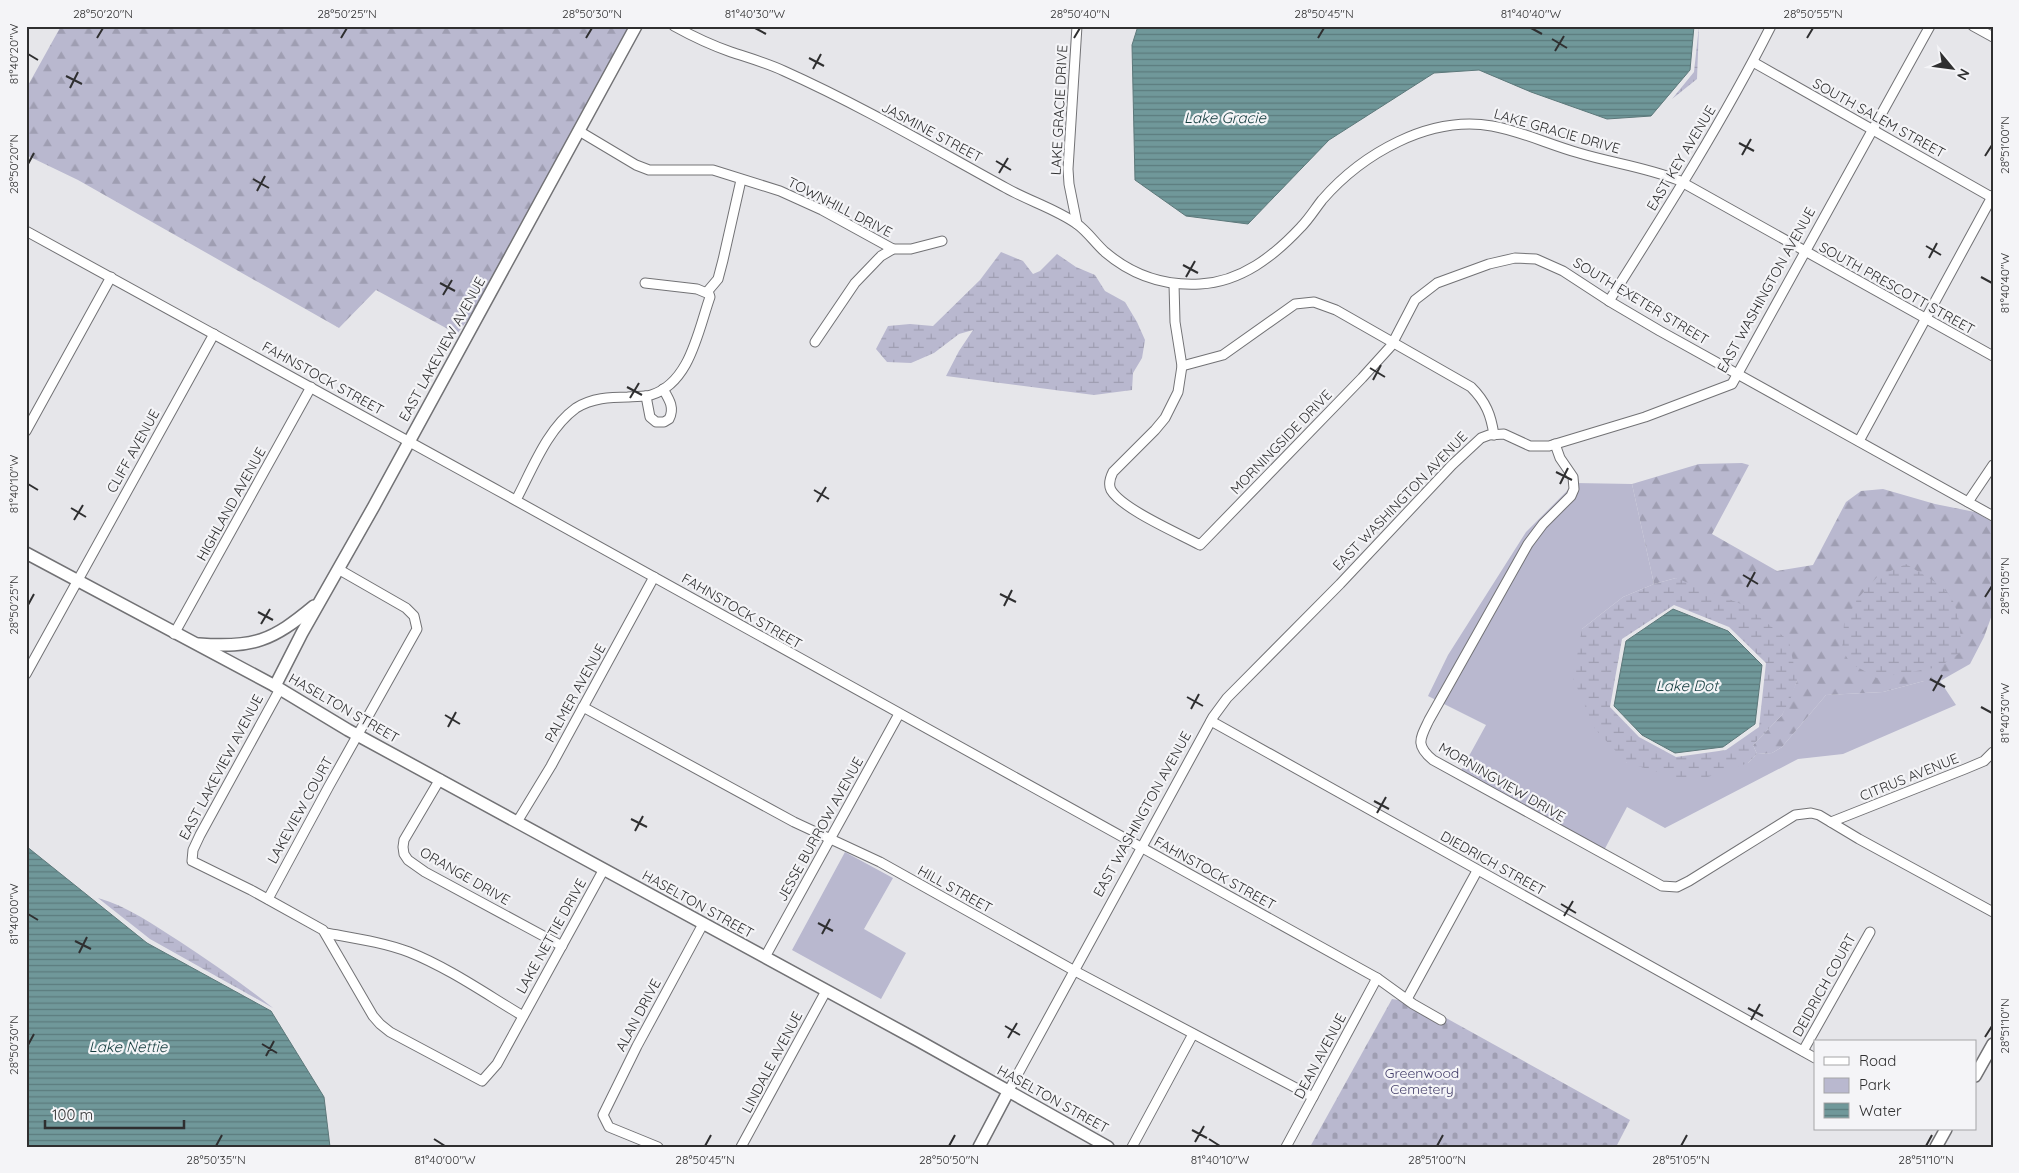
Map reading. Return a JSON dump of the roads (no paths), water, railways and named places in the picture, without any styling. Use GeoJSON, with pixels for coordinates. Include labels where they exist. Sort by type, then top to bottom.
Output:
{"type":"FeatureCollection","features":[{"type":"Feature","properties":{"kind":"street","name":"EAST LAKEVIEW AVENUE"},"geometry":{"type":"LineString","coordinates":[[268,899],[192,861],[193,850],[278,688],[320,602],[636,26]]}},
{"type":"Feature","properties":{"kind":"street","name":"JASMINE STREET"},"geometry":{"type":"LineString","coordinates":[[674,26],[703,41],[783,70],[832,94],[1026,200],[1077,224],[1102,250],[1131,270],[1161,282],[1174,284]]}},
{"type":"Feature","properties":{"kind":"street","name":"LAKE GRACIE DRIVE"},"geometry":{"type":"LineString","coordinates":[[1077,26],[1068,169],[1070,191],[1077,224]]}},
{"type":"Feature","properties":{"kind":"street","name":"EAST KEY AVENUE"},"geometry":{"type":"LineString","coordinates":[[1609,301],[1684,183],[1753,62],[1771,26]]}},
{"type":"Feature","properties":{"kind":"street","name":"EAST WASHINGTON AVENUE"},"geometry":{"type":"LineString","coordinates":[[979,1147],[1211,721],[1227,698],[1340,584],[1452,465],[1482,438],[1489,435],[1504,434],[1530,446],[1539,447],[1555,444],[1645,418],[1732,384],[1930,26]]}},
{"type":"Feature","properties":{"kind":"street"},"geometry":{"type":"LineString","coordinates":[[1973,26],[1993,37]]}},
{"type":"Feature","properties":{"kind":"street","name":"SOUTH SALEM STREET"},"geometry":{"type":"LineString","coordinates":[[1753,62],[1992,197]]}},
{"type":"Feature","properties":{"kind":"street","name":"LAKE GRACIE DRIVE"},"geometry":{"type":"LineString","coordinates":[[1174,284],[1212,283],[1231,278],[1255,267],[1268,259],[1295,233],[1334,187],[1358,166],[1398,142],[1449,124],[1496,126],[1587,156],[1634,166],[1684,183]]}},
{"type":"Feature","properties":{"kind":"street","name":"TOWNHILL DRIVE"},"geometry":{"type":"LineString","coordinates":[[579,131],[636,165],[649,170],[713,170],[780,191],[813,206],[893,249]]}},
{"type":"Feature","properties":{"kind":"street"},"geometry":{"type":"LineString","coordinates":[[706,292],[718,279],[724,260],[740,180]]}},
{"type":"Feature","properties":{"kind":"street","name":"SOUTH PRESCOTT STREET"},"geometry":{"type":"LineString","coordinates":[[1684,183],[1804,252],[1993,356]]}},
{"type":"Feature","properties":{"kind":"street"},"geometry":{"type":"LineString","coordinates":[[1859,441],[1992,197]]}},
{"type":"Feature","properties":{"kind":"street","name":"FAHNSTOCK STREET"},"geometry":{"type":"LineString","coordinates":[[26,231],[516,500],[1377,978],[1441,1020]]}},
{"type":"Feature","properties":{"kind":"street"},"geometry":{"type":"LineString","coordinates":[[815,342],[854,283],[869,267],[893,249],[911,249],[942,241]]}},
{"type":"Feature","properties":{"kind":"street","name":"SOUTH EXETER STREET"},"geometry":{"type":"LineString","coordinates":[[1392,343],[1415,300],[1428,289],[1451,276],[1515,258],[1526,257],[1547,262],[1609,301],[1737,374],[1993,516]]}},
{"type":"Feature","properties":{"kind":"street"},"geometry":{"type":"LineString","coordinates":[[26,431],[111,277]]}},
{"type":"Feature","properties":{"kind":"street"},"geometry":{"type":"LineString","coordinates":[[516,500],[550,436],[568,414],[578,407],[597,399],[646,396],[664,389],[681,372],[689,360],[710,297],[706,292],[696,288],[645,283]]}},
{"type":"Feature","properties":{"kind":"street"},"geometry":{"type":"LineString","coordinates":[[1174,284],[1175,322],[1182,366],[1222,355],[1282,312],[1303,302],[1314,302],[1336,310],[1471,388],[1487,406],[1494,435]]}},
{"type":"Feature","properties":{"kind":"street","name":"CLIFF AVENUE"},"geometry":{"type":"LineString","coordinates":[[26,674],[214,334]]}},
{"type":"Feature","properties":{"kind":"street","name":"MORNINGSIDE DRIVE"},"geometry":{"type":"LineString","coordinates":[[1182,366],[1178,392],[1165,418],[1113,472],[1109,484],[1111,490],[1126,504],[1200,545],[1362,378],[1392,343]]}},
{"type":"Feature","properties":{"kind":"street","name":"HIGHLAND AVENUE"},"geometry":{"type":"LineString","coordinates":[[174,634],[311,387]]}},
{"type":"Feature","properties":{"kind":"street"},"geometry":{"type":"LineString","coordinates":[[646,396],[650,417],[656,422],[664,422],[669,420],[672,410],[671,402],[664,389]]}},
{"type":"Feature","properties":{"kind":"street","name":"MORNINGVIEW DRIVE"},"geometry":{"type":"LineString","coordinates":[[1555,444],[1560,458],[1573,477],[1574,489],[1571,496],[1543,524],[1515,566],[1429,720],[1420,742],[1423,752],[1433,760],[1645,877],[1662,886],[1671,888],[1689,882],[1795,816],[1811,813],[1831,822]]}},
{"type":"Feature","properties":{"kind":"street"},"geometry":{"type":"LineString","coordinates":[[1968,502],[1993,465]]}},
{"type":"Feature","properties":{"kind":"street","name":"HASELTON STREET"},"geometry":{"type":"LineString","coordinates":[[26,553],[174,634],[278,688],[358,735],[1108,1147]]}},
{"type":"Feature","properties":{"kind":"street","name":"LAKEVIEW COURT"},"geometry":{"type":"LineString","coordinates":[[268,899],[416,634],[417,622],[406,608],[338,570]]}},
{"type":"Feature","properties":{"kind":"street","name":"PALMER AVENUE"},"geometry":{"type":"LineString","coordinates":[[518,822],[654,577]]}},
{"type":"Feature","properties":{"kind":"street"},"geometry":{"type":"LineString","coordinates":[[193,644],[236,645],[266,639],[289,627],[320,602]]}},
{"type":"Feature","properties":{"kind":"street","name":"HILL STREET"},"geometry":{"type":"LineString","coordinates":[[583,707],[794,822],[880,862],[1074,970],[1313,1097]]}},
{"type":"Feature","properties":{"kind":"street","name":"JESSE BURROW AVENUE"},"geometry":{"type":"LineString","coordinates":[[765,957],[899,714]]}},
{"type":"Feature","properties":{"kind":"street","name":"DIEDRICH STREET"},"geometry":{"type":"LineString","coordinates":[[1211,721],[1814,1057]]}},
{"type":"Feature","properties":{"kind":"street","name":"CITRUS AVENUE"},"geometry":{"type":"LineString","coordinates":[[1831,822],[1965,769],[1984,761],[1992,755]]}},
{"type":"Feature","properties":{"kind":"street","name":"ORANGE DRIVE"},"geometry":{"type":"LineString","coordinates":[[440,779],[404,840],[404,854],[408,860],[425,872],[562,946]]}},
{"type":"Feature","properties":{"kind":"street"},"geometry":{"type":"LineString","coordinates":[[1831,822],[1993,912]]}},
{"type":"Feature","properties":{"kind":"street","name":"LAKE NETTIE DRIVE"},"geometry":{"type":"LineString","coordinates":[[326,933],[380,1024],[390,1032],[482,1081],[497,1064],[604,869]]}},
{"type":"Feature","properties":{"kind":"street"},"geometry":{"type":"LineString","coordinates":[[1407,999],[1477,871]]}},
{"type":"Feature","properties":{"kind":"street"},"geometry":{"type":"LineString","coordinates":[[268,899],[326,933],[409,952],[523,1016]]}},
{"type":"Feature","properties":{"kind":"street","name":"ALAN DRIVE"},"geometry":{"type":"LineString","coordinates":[[658,1147],[614,1130],[609,1127],[603,1115],[612,1094],[703,924]]}},
{"type":"Feature","properties":{"kind":"street","name":"DEIDRICH COURT"},"geometry":{"type":"LineString","coordinates":[[1803,1051],[1870,932]]}},
{"type":"Feature","properties":{"kind":"street","name":"DEAN AVENUE"},"geometry":{"type":"LineString","coordinates":[[1286,1147],[1377,978]]}},
{"type":"Feature","properties":{"kind":"street","name":"LINDALE AVENUE"},"geometry":{"type":"LineString","coordinates":[[741,1147],[826,991]]}},
{"type":"Feature","properties":{"kind":"street"},"geometry":{"type":"LineString","coordinates":[[1132,1147],[1193,1034]]}},
{"type":"Feature","properties":{"kind":"street"},"geometry":{"type":"LineString","coordinates":[[1976,1074],[1993,1044]]}},
{"type":"Feature","properties":{"kind":"street"},"geometry":{"type":"LineString","coordinates":[[1936,1147],[1945,1130]]}},
{"type":"Feature","properties":{"kind":"water","name":"Lake Gracie"},"geometry":{"type":"Polygon","coordinates":[[[1138,26],[1694,26],[1690,70],[1651,116],[1607,119],[1531,92],[1479,70],[1434,73],[1329,140],[1248,224],[1186,216],[1135,180],[1132,45],[1138,26]]]}},
{"type":"Feature","properties":{"kind":"water","name":"Lake Dot"},"geometry":{"type":"Polygon","coordinates":[[[1673,609],[1728,631],[1762,665],[1755,724],[1723,747],[1675,753],[1642,735],[1614,706],[1626,641],[1673,609]]]}},
{"type":"Feature","properties":{"kind":"water","name":"Lake Nettie"},"geometry":{"type":"Polygon","coordinates":[[[26,846],[147,943],[271,1011],[324,1097],[330,1147],[26,1147],[26,846]]]}},
{"type":"Feature","properties":{"kind":"park label","name":"Greenwood Cemetery"},"geometry":{"type":"Point","coordinates":[1422,1082]}}]}
